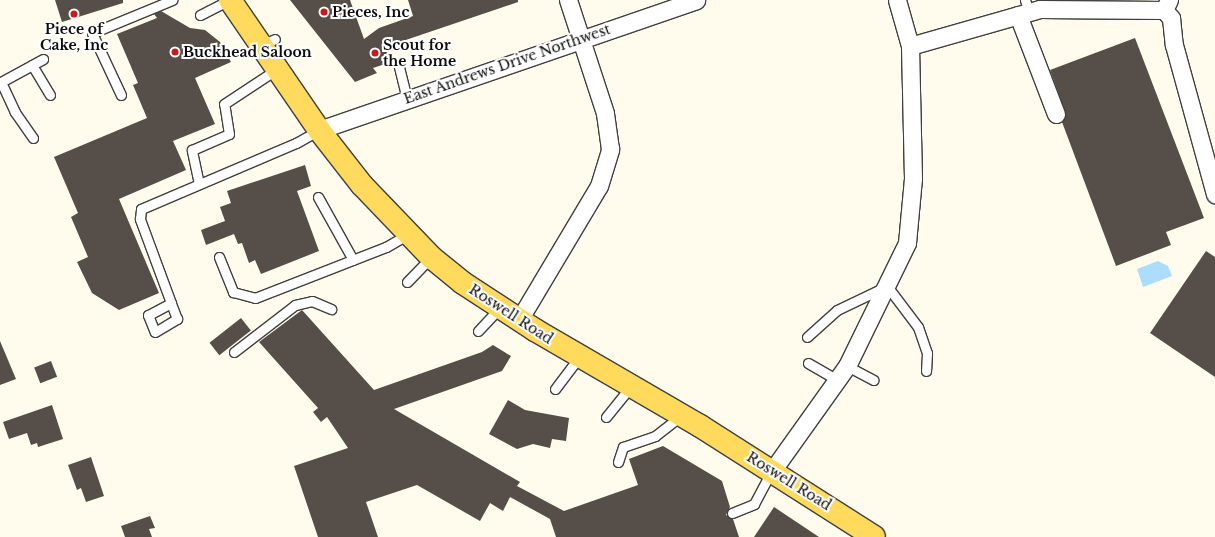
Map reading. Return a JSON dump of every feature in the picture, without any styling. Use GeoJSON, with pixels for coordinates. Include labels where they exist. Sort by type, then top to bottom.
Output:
{"type":"FeatureCollection","features":[{"type":"Feature","properties":{"kind":"main road","name":"Roswell Road"},"geometry":{"type":"LineString","coordinates":[[230,0],[268,42],[277,69],[319,130],[362,185],[407,235],[431,257],[519,320],[682,415],[874,537]]}},
{"type":"Feature","properties":{"kind":"street"},"geometry":{"type":"LineString","coordinates":[[519,320],[599,186],[610,149],[605,113],[568,0]]}},
{"type":"Feature","properties":{"kind":"street","name":"East Andrews Drive Northwest"},"geometry":{"type":"LineString","coordinates":[[319,130],[407,98],[696,0]]}},
{"type":"Feature","properties":{"kind":"street"},"geometry":{"type":"LineString","coordinates":[[772,471],[842,373],[908,243],[913,178],[910,46],[897,0]]}},
{"type":"Feature","properties":{"kind":"street"},"geometry":{"type":"LineString","coordinates":[[910,46],[1024,9],[1167,5],[1171,18],[1174,45],[1215,194]]}},
{"type":"Feature","properties":{"kind":"street"},"geometry":{"type":"LineString","coordinates":[[1024,9],[1056,114]]}},
{"type":"Feature","properties":{"kind":"lane"},"geometry":{"type":"LineString","coordinates":[[120,95],[92,33],[172,0]]}},
{"type":"Feature","properties":{"kind":"lane"},"geometry":{"type":"LineString","coordinates":[[200,15],[230,0]]}},
{"type":"Feature","properties":{"kind":"lane"},"geometry":{"type":"LineString","coordinates":[[33,138],[15,112],[1,82],[43,59]]}},
{"type":"Feature","properties":{"kind":"lane"},"geometry":{"type":"LineString","coordinates":[[32,65],[50,95]]}},
{"type":"Feature","properties":{"kind":"lane"},"geometry":{"type":"LineString","coordinates":[[399,68],[407,98]]}},
{"type":"Feature","properties":{"kind":"lane"},"geometry":{"type":"LineString","coordinates":[[199,184],[192,150],[229,134],[224,104],[277,69]]}},
{"type":"Feature","properties":{"kind":"lane"},"geometry":{"type":"LineString","coordinates":[[171,303],[140,219],[141,209],[296,143],[319,130]]}},
{"type":"Feature","properties":{"kind":"lane"},"geometry":{"type":"LineString","coordinates":[[318,198],[353,260]]}},
{"type":"Feature","properties":{"kind":"lane"},"geometry":{"type":"LineString","coordinates":[[219,257],[233,292],[255,298],[386,248],[407,235]]}},
{"type":"Feature","properties":{"kind":"lane"},"geometry":{"type":"LineString","coordinates":[[407,282],[431,257]]}},
{"type":"Feature","properties":{"kind":"lane"},"geometry":{"type":"LineString","coordinates":[[807,337],[838,310],[887,286],[918,327],[927,353],[926,371]]}},
{"type":"Feature","properties":{"kind":"lane"},"geometry":{"type":"LineString","coordinates":[[234,352],[295,305],[312,301],[331,309]]}},
{"type":"Feature","properties":{"kind":"lane"},"geometry":{"type":"LineString","coordinates":[[478,331],[500,307]]}},
{"type":"Feature","properties":{"kind":"lane"},"geometry":{"type":"LineString","coordinates":[[555,390],[580,356]]}},
{"type":"Feature","properties":{"kind":"lane"},"geometry":{"type":"LineString","coordinates":[[808,363],[873,380]]}},
{"type":"Feature","properties":{"kind":"lane"},"geometry":{"type":"LineString","coordinates":[[606,417],[631,386]]}},
{"type":"Feature","properties":{"kind":"lane"},"geometry":{"type":"LineString","coordinates":[[618,462],[623,447],[655,436],[682,415]]}},
{"type":"Feature","properties":{"kind":"lane"},"geometry":{"type":"LineString","coordinates":[[732,513],[754,504],[772,471]]}},
{"type":"Feature","properties":{"kind":"water"},"geometry":{"type":"Polygon","coordinates":[[[1158,261],[1168,266],[1172,276],[1143,287],[1137,269],[1158,261]]]}},
{"type":"Feature","properties":{"kind":"building","name":"Piece of Cake, Inc"},"geometry":{"type":"Polygon","coordinates":[[[55,0],[123,0],[123,3],[62,22],[55,0]]]}},
{"type":"Feature","properties":{"kind":"building"},"geometry":{"type":"Polygon","coordinates":[[[290,0],[350,0],[364,39],[379,28],[413,16],[408,0],[518,0],[518,2],[385,47],[391,62],[373,68],[377,73],[355,82],[290,0]]]}},
{"type":"Feature","properties":{"kind":"building"},"geometry":{"type":"Polygon","coordinates":[[[161,11],[190,28],[205,30],[220,42],[231,62],[195,78],[215,124],[173,141],[186,170],[119,199],[159,293],[119,310],[92,293],[77,262],[88,257],[71,217],[78,213],[54,157],[147,118],[133,85],[138,83],[117,34],[157,18],[154,14],[161,11]]]}},
{"type":"Feature","properties":{"kind":"building"},"geometry":{"type":"Polygon","coordinates":[[[1135,38],[1204,218],[1166,232],[1171,245],[1116,266],[1062,122],[1065,111],[1050,70],[1135,38]]]}},
{"type":"Feature","properties":{"kind":"building"},"geometry":{"type":"Polygon","coordinates":[[[305,165],[311,186],[297,191],[319,251],[261,274],[255,260],[249,263],[242,243],[238,244],[234,234],[206,245],[201,230],[225,221],[220,207],[231,203],[227,191],[305,165]]]}},
{"type":"Feature","properties":{"kind":"building"},"geometry":{"type":"Polygon","coordinates":[[[1206,251],[1215,257],[1215,377],[1150,333],[1206,251]]]}},
{"type":"Feature","properties":{"kind":"building"},"geometry":{"type":"Polygon","coordinates":[[[302,310],[374,390],[482,352],[493,345],[511,356],[502,371],[394,409],[520,482],[517,486],[564,511],[638,485],[629,459],[663,446],[722,481],[730,507],[726,515],[733,519],[739,537],[556,537],[550,519],[510,497],[503,511],[490,503],[480,521],[417,485],[366,502],[378,537],[318,537],[294,466],[348,448],[327,417],[321,422],[313,412],[318,408],[259,342],[302,310]]]}},
{"type":"Feature","properties":{"kind":"building"},"geometry":{"type":"Polygon","coordinates":[[[241,318],[251,331],[219,355],[209,343],[241,318]]]}},
{"type":"Feature","properties":{"kind":"building"},"geometry":{"type":"Polygon","coordinates":[[[0,341],[16,379],[0,385],[0,341]]]}},
{"type":"Feature","properties":{"kind":"building"},"geometry":{"type":"Polygon","coordinates":[[[51,361],[57,377],[40,383],[34,367],[51,361]]]}},
{"type":"Feature","properties":{"kind":"building"},"geometry":{"type":"Polygon","coordinates":[[[508,400],[525,410],[569,418],[566,441],[552,439],[550,448],[533,444],[517,449],[489,434],[508,400]]]}},
{"type":"Feature","properties":{"kind":"building"},"geometry":{"type":"Polygon","coordinates":[[[52,405],[63,439],[38,447],[37,443],[31,445],[27,433],[9,439],[3,422],[52,405]]]}},
{"type":"Feature","properties":{"kind":"building"},"geometry":{"type":"Polygon","coordinates":[[[91,457],[104,496],[86,502],[81,488],[77,490],[68,465],[91,457]]]}},
{"type":"Feature","properties":{"kind":"building"},"geometry":{"type":"Polygon","coordinates":[[[774,507],[819,537],[754,537],[774,507]]]}},
{"type":"Feature","properties":{"kind":"building"},"geometry":{"type":"Polygon","coordinates":[[[150,516],[155,528],[149,529],[152,537],[125,537],[121,526],[150,516]]]}},
{"type":"Feature","properties":{"kind":"place","name":"Pieces, Inc"},"geometry":{"type":"Point","coordinates":[324,12]}},
{"type":"Feature","properties":{"kind":"place","name":"Piece of Cake, Inc"},"geometry":{"type":"Point","coordinates":[74,14]}},
{"type":"Feature","properties":{"kind":"place","name":"Buckhead Saloon"},"geometry":{"type":"Point","coordinates":[175,52]}},
{"type":"Feature","properties":{"kind":"place","name":"Scout for the Home"},"geometry":{"type":"Point","coordinates":[375,53]}}]}
